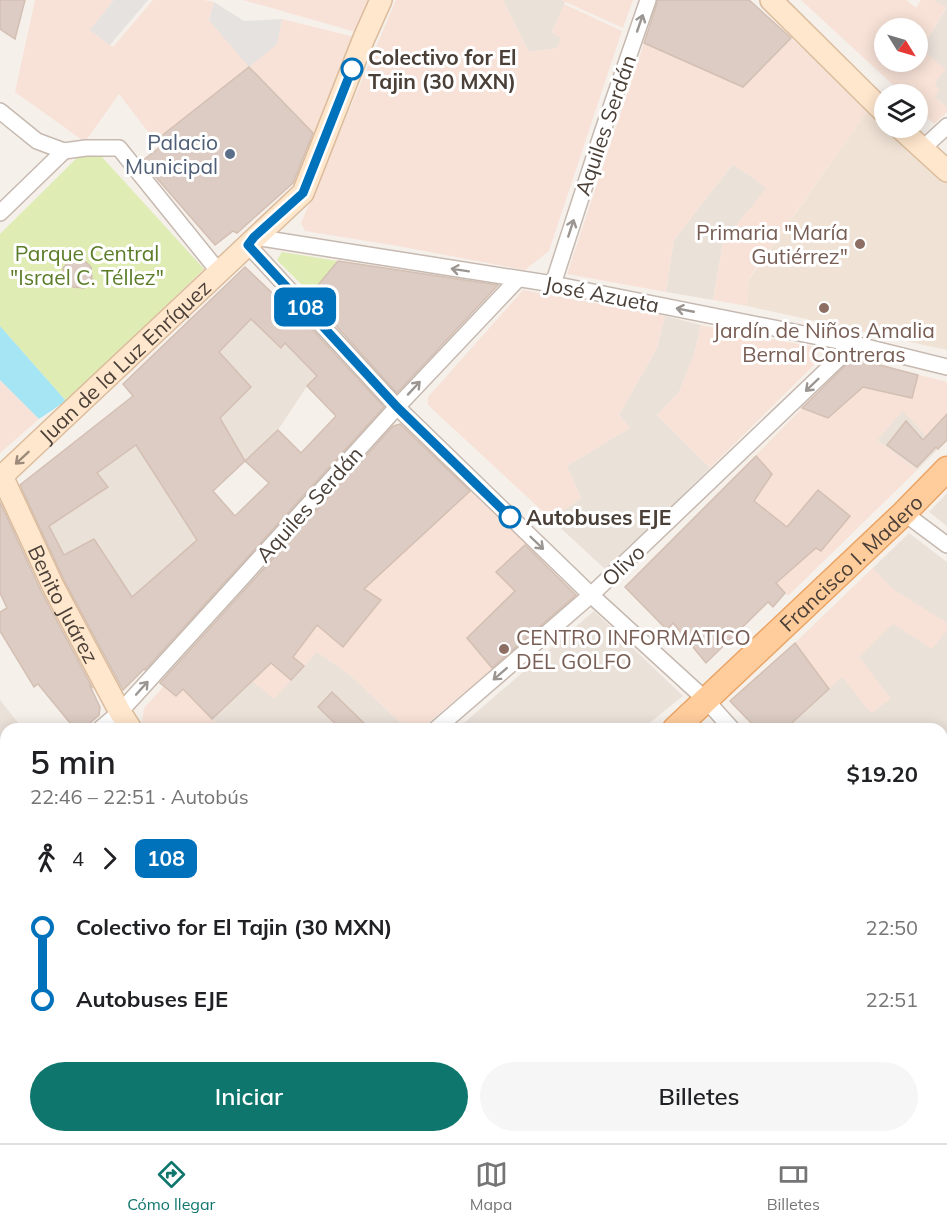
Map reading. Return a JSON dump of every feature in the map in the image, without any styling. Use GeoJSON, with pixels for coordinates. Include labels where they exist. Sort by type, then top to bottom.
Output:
{"type":"FeatureCollection","features":[{"type":"Feature","properties":{"kind":"main road","name":"Francisco I. Madero"},"geometry":{"type":"LineString","coordinates":[[679,723],[904,513],[947,469]]}},
{"type":"Feature","properties":{"kind":"street","name":"Juan de la Luz Enríquez"},"geometry":{"type":"LineString","coordinates":[[1,477],[303,193],[381,0]]}},
{"type":"Feature","properties":{"kind":"street","name":"Aquiles Serdán"},"geometry":{"type":"LineString","coordinates":[[553,284],[648,0]]}},
{"type":"Feature","properties":{"kind":"street"},"geometry":{"type":"LineString","coordinates":[[771,0],[874,102]]}},
{"type":"Feature","properties":{"kind":"street"},"geometry":{"type":"LineString","coordinates":[[0,111],[37,141],[64,151],[119,148],[219,272]]}},
{"type":"Feature","properties":{"kind":"street"},"geometry":{"type":"LineString","coordinates":[[922,149],[947,126]]}},
{"type":"Feature","properties":{"kind":"street"},"geometry":{"type":"LineString","coordinates":[[910,138],[947,171]]}},
{"type":"Feature","properties":{"kind":"street"},"geometry":{"type":"LineString","coordinates":[[0,213],[64,151]]}},
{"type":"Feature","properties":{"kind":"street","name":"José Azueta"},"geometry":{"type":"LineString","coordinates":[[251,241],[553,284],[854,344],[947,367]]}},
{"type":"Feature","properties":{"kind":"street"},"geometry":{"type":"LineString","coordinates":[[251,241],[397,407],[591,596],[706,700],[727,723]]}},
{"type":"Feature","properties":{"kind":"street","name":"Aquiles Serdán"},"geometry":{"type":"LineString","coordinates":[[125,721],[397,407],[518,279]]}},
{"type":"Feature","properties":{"kind":"street","name":"Olivo"},"geometry":{"type":"LineString","coordinates":[[443,723],[591,596],[854,344]]}},
{"type":"Feature","properties":{"kind":"street","name":"Benito Juárez"},"geometry":{"type":"LineString","coordinates":[[1,477],[53,586],[125,721]]}},
{"type":"Feature","properties":{"kind":"street"},"geometry":{"type":"LineString","coordinates":[[904,513],[947,544]]}},
{"type":"Feature","properties":{"kind":"shaded area"},"geometry":{"type":"Polygon","coordinates":[[[35,0],[114,0],[90,30],[113,47],[153,0],[214,2],[209,20],[277,44],[282,19],[354,37],[317,137],[250,67],[155,141],[119,94],[85,142],[15,92],[35,0]]]}},
{"type":"Feature","properties":{"kind":"shaded area"},"geometry":{"type":"Polygon","coordinates":[[[114,0],[148,0],[110,45],[90,30],[114,0]]]}},
{"type":"Feature","properties":{"kind":"shaded area"},"geometry":{"type":"Polygon","coordinates":[[[243,0],[370,0],[356,32],[243,0]]]}},
{"type":"Feature","properties":{"kind":"shaded area"},"geometry":{"type":"Polygon","coordinates":[[[396,0],[503,0],[529,52],[557,48],[561,38],[552,32],[564,4],[622,31],[549,251],[525,270],[305,231],[301,223],[396,0]]]}},
{"type":"Feature","properties":{"kind":"shaded area"},"geometry":{"type":"Polygon","coordinates":[[[503,0],[561,0],[565,2],[552,32],[561,38],[557,48],[529,52],[503,0]]]}},
{"type":"Feature","properties":{"kind":"shaded area"},"geometry":{"type":"Polygon","coordinates":[[[561,0],[633,0],[623,28],[561,0]]]}},
{"type":"Feature","properties":{"kind":"shaded area"},"geometry":{"type":"Polygon","coordinates":[[[801,0],[906,0],[916,8],[921,0],[934,0],[946,7],[928,38],[928,18],[874,18],[874,67],[801,0]]]}},
{"type":"Feature","properties":{"kind":"shaded area"},"geometry":{"type":"Polygon","coordinates":[[[934,0],[947,0],[947,107],[934,97],[934,85],[939,77],[928,59],[928,39],[946,8],[934,0]]]}},
{"type":"Feature","properties":{"kind":"shaded area"},"geometry":{"type":"Polygon","coordinates":[[[214,2],[244,21],[282,19],[277,44],[249,67],[209,20],[214,2]]]}},
{"type":"Feature","properties":{"kind":"shaded area"},"geometry":{"type":"Polygon","coordinates":[[[791,38],[869,109],[749,278],[747,306],[713,300],[723,242],[766,188],[733,164],[674,240],[666,292],[567,274],[644,43],[743,87],[791,38]]]}},
{"type":"Feature","properties":{"kind":"shaded area"},"geometry":{"type":"Polygon","coordinates":[[[928,54],[946,70],[935,85],[940,90],[934,97],[947,107],[947,112],[934,124],[928,118],[928,84],[892,84],[879,72],[928,72],[928,54]]]}},
{"type":"Feature","properties":{"kind":"shaded area","name":"Primaria \"María Gutiérrez\""},"geometry":{"type":"Polygon","coordinates":[[[869,109],[874,114],[874,138],[900,138],[947,180],[947,350],[747,306],[749,279],[869,109]]]}},
{"type":"Feature","properties":{"kind":"shaded area"},"geometry":{"type":"Polygon","coordinates":[[[733,164],[767,188],[723,242],[713,300],[666,292],[674,240],[733,164]]]}},
{"type":"Feature","properties":{"kind":"shaded area"},"geometry":{"type":"Polygon","coordinates":[[[523,290],[665,316],[657,348],[619,415],[630,428],[567,466],[581,498],[551,519],[428,405],[428,397],[523,290]]]}},
{"type":"Feature","properties":{"kind":"shaded area"},"geometry":{"type":"Polygon","coordinates":[[[665,316],[701,325],[694,354],[679,392],[657,415],[710,468],[607,571],[551,519],[581,498],[567,466],[630,428],[619,415],[657,348],[665,316]]]}},
{"type":"Feature","properties":{"kind":"shaded area"},"geometry":{"type":"Polygon","coordinates":[[[251,319],[281,348],[285,343],[317,376],[307,386],[278,430],[245,461],[191,374],[251,319]]]}},
{"type":"Feature","properties":{"kind":"shaded area"},"geometry":{"type":"Polygon","coordinates":[[[701,325],[816,347],[819,360],[710,468],[657,415],[679,392],[694,354],[701,325]]]}},
{"type":"Feature","properties":{"kind":"shaded area"},"geometry":{"type":"Polygon","coordinates":[[[852,358],[947,382],[947,440],[938,449],[903,411],[877,440],[917,470],[788,596],[733,539],[628,584],[852,358]]]}},
{"type":"Feature","properties":{"kind":"shaded area"},"geometry":{"type":"Polygon","coordinates":[[[0,380],[39,419],[0,453],[0,380]]]}},
{"type":"Feature","properties":{"kind":"shaded area"},"geometry":{"type":"Polygon","coordinates":[[[903,410],[938,449],[917,470],[877,440],[903,410]]]}},
{"type":"Feature","properties":{"kind":"shaded area"},"geometry":{"type":"Polygon","coordinates":[[[408,422],[577,598],[428,723],[401,723],[349,674],[317,652],[274,699],[252,681],[212,719],[216,723],[142,723],[144,708],[402,423],[408,422]]]}},
{"type":"Feature","properties":{"kind":"shaded area"},"geometry":{"type":"Polygon","coordinates":[[[158,426],[230,511],[132,597],[64,555],[49,526],[107,487],[96,472],[158,426]]]}},
{"type":"Feature","properties":{"kind":"shaded area"},"geometry":{"type":"Polygon","coordinates":[[[947,493],[947,526],[929,512],[947,493]]]}},
{"type":"Feature","properties":{"kind":"shaded area"},"geometry":{"type":"Polygon","coordinates":[[[909,533],[947,562],[947,723],[750,723],[732,704],[909,533]]]}},
{"type":"Feature","properties":{"kind":"shaded area"},"geometry":{"type":"Polygon","coordinates":[[[873,568],[892,588],[947,623],[947,631],[932,649],[893,624],[859,657],[891,699],[871,713],[842,677],[792,723],[751,723],[730,701],[873,568]]]}},
{"type":"Feature","properties":{"kind":"shaded area"},"geometry":{"type":"Polygon","coordinates":[[[594,611],[683,696],[649,723],[464,723],[594,611]]]}},
{"type":"Feature","properties":{"kind":"shaded area"},"geometry":{"type":"Polygon","coordinates":[[[317,652],[349,674],[401,723],[216,723],[212,719],[253,680],[274,698],[317,652]]]}},
{"type":"Feature","properties":{"kind":"shaded area"},"geometry":{"type":"Polygon","coordinates":[[[0,700],[18,723],[0,723],[0,700]]]}},
{"type":"Feature","properties":{"kind":"green space","name":"Parque Central \"Israel C. Téllez\""},"geometry":{"type":"Polygon","coordinates":[[[80,155],[101,156],[204,269],[66,401],[0,326],[0,234],[80,155]]]}},
{"type":"Feature","properties":{"kind":"green space"},"geometry":{"type":"Polygon","coordinates":[[[282,252],[338,261],[311,294],[277,260],[282,252]]]}},
{"type":"Feature","properties":{"kind":"water"},"geometry":{"type":"Polygon","coordinates":[[[0,326],[66,401],[39,419],[0,380],[0,326]]]}},
{"type":"Feature","properties":{"kind":"building"},"geometry":{"type":"Polygon","coordinates":[[[0,0],[25,0],[15,39],[0,29],[0,0]]]}},
{"type":"Feature","properties":{"kind":"building"},"geometry":{"type":"Polygon","coordinates":[[[658,0],[749,0],[791,38],[743,87],[644,43],[658,0]]]}},
{"type":"Feature","properties":{"kind":"building","name":"Palacio Municipal"},"geometry":{"type":"Polygon","coordinates":[[[249,67],[313,133],[293,183],[237,233],[233,231],[215,245],[142,161],[160,147],[155,141],[249,67]]]}},
{"type":"Feature","properties":{"kind":"building"},"geometry":{"type":"Polygon","coordinates":[[[82,258],[91,267],[92,279],[84,288],[73,287],[64,280],[63,268],[71,260],[82,258]]]}},
{"type":"Feature","properties":{"kind":"building"},"geometry":{"type":"Polygon","coordinates":[[[338,261],[498,285],[397,393],[309,296],[338,261]]]}},
{"type":"Feature","properties":{"kind":"building"},"geometry":{"type":"Polygon","coordinates":[[[245,267],[294,314],[296,312],[384,407],[145,670],[123,690],[64,580],[20,485],[133,396],[123,384],[245,267]],[[251,319],[219,352],[251,387],[220,418],[245,461],[278,430],[301,453],[336,416],[307,386],[317,376],[285,343],[281,348],[251,319]],[[136,445],[97,473],[108,487],[49,526],[64,555],[94,539],[132,597],[197,540],[136,445]],[[245,461],[213,491],[235,516],[269,483],[245,461]]]}},
{"type":"Feature","properties":{"kind":"building"},"geometry":{"type":"Polygon","coordinates":[[[853,358],[918,375],[912,398],[863,387],[828,418],[802,408],[853,358]]]}},
{"type":"Feature","properties":{"kind":"building"},"geometry":{"type":"Polygon","coordinates":[[[947,414],[947,440],[938,449],[936,447],[917,467],[887,445],[906,421],[923,440],[947,414]]]}},
{"type":"Feature","properties":{"kind":"building"},"geometry":{"type":"Polygon","coordinates":[[[400,424],[470,491],[364,589],[381,600],[343,647],[317,625],[293,657],[304,666],[291,680],[271,663],[212,719],[183,689],[176,696],[160,683],[393,426],[400,424]]]}},
{"type":"Feature","properties":{"kind":"building"},"geometry":{"type":"Polygon","coordinates":[[[756,456],[772,474],[754,501],[787,527],[818,490],[850,516],[821,551],[816,548],[776,583],[785,593],[773,607],[768,602],[706,663],[673,623],[667,630],[625,587],[756,456]]]}},
{"type":"Feature","properties":{"kind":"building"},"geometry":{"type":"Polygon","coordinates":[[[0,502],[41,591],[92,687],[90,686],[100,707],[99,715],[90,723],[70,723],[38,684],[34,687],[0,631],[0,612],[7,608],[0,593],[0,502]]]}},
{"type":"Feature","properties":{"kind":"building"},"geometry":{"type":"Polygon","coordinates":[[[525,545],[576,595],[492,668],[467,638],[515,591],[496,572],[525,545]]]}},
{"type":"Feature","properties":{"kind":"building"},"geometry":{"type":"Polygon","coordinates":[[[795,643],[829,689],[792,723],[751,723],[730,701],[795,643]]]}},
{"type":"Feature","properties":{"kind":"building"},"geometry":{"type":"Polygon","coordinates":[[[332,692],[364,723],[335,723],[318,707],[332,692]]]}},
{"type":"Feature","properties":{"kind":"bus line","name":"108"},"geometry":{"type":"LineString","coordinates":[[352,69],[303,193],[248,245],[397,407],[510,517]]}},
{"type":"Feature","properties":{"kind":"place","name":"Colectivo for El Tajin (30 MXN)"},"geometry":{"type":"Point","coordinates":[352,69]}},
{"type":"Feature","properties":{"kind":"place","name":"Palacio Municipal"},"geometry":{"type":"Point","coordinates":[230,154]}},
{"type":"Feature","properties":{"kind":"place","name":"Primaria \"María Gutiérrez\""},"geometry":{"type":"Point","coordinates":[860,244]}},
{"type":"Feature","properties":{"kind":"place","name":"Jardín de Niños Amalia Bernal Contreras"},"geometry":{"type":"Point","coordinates":[824,308]}},
{"type":"Feature","properties":{"kind":"place","name":"Autobuses EJE"},"geometry":{"type":"Point","coordinates":[510,517]}},
{"type":"Feature","properties":{"kind":"place","name":"CENTRO INFORMATICO DEL GOLFO"},"geometry":{"type":"Point","coordinates":[504,649]}}]}
